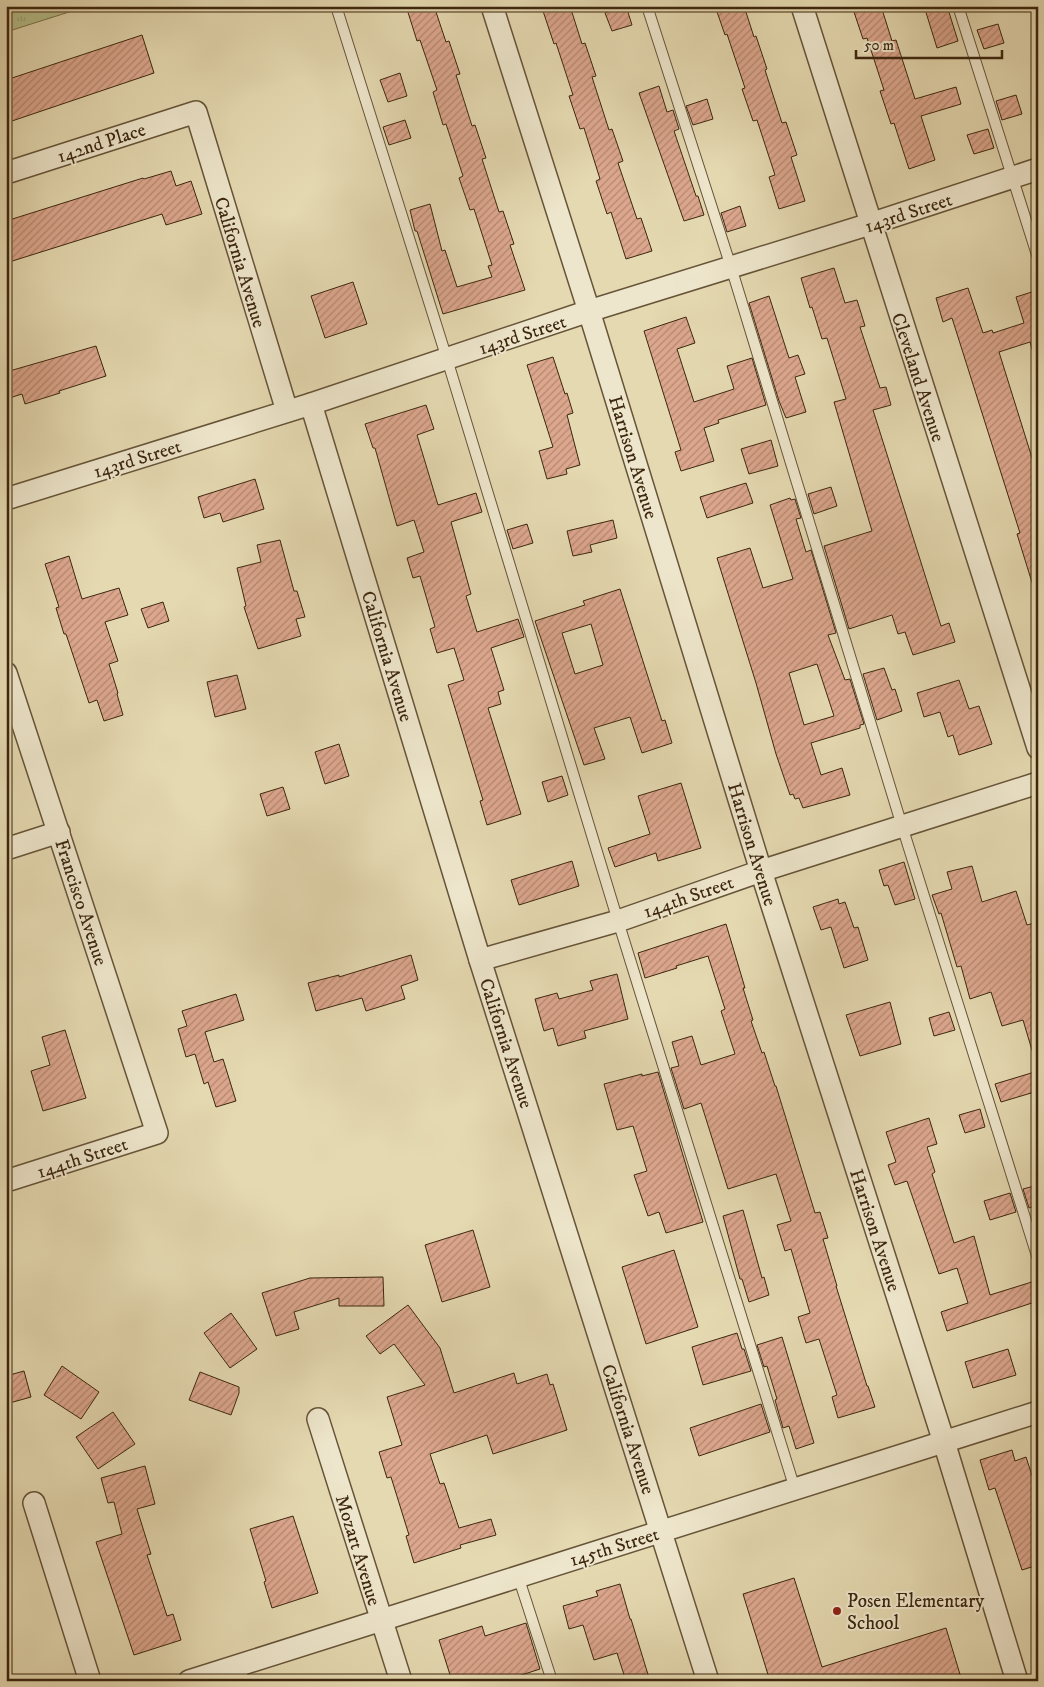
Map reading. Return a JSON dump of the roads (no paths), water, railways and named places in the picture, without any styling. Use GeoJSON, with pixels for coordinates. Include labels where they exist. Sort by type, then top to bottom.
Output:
{"type":"FeatureCollection","features":[{"type":"Feature","properties":{"kind":"street","name":"Harrison Avenue"},"geometry":{"type":"LineString","coordinates":[[492,6],[589,311],[761,871],[944,1442],[1018,1681]]}},
{"type":"Feature","properties":{"kind":"street","name":"Cleveland Avenue"},"geometry":{"type":"LineString","coordinates":[[802,6],[1038,748]]}},
{"type":"Feature","properties":{"kind":"street","name":"142nd Place"},"geometry":{"type":"LineString","coordinates":[[6,173],[196,112]]}},
{"type":"Feature","properties":{"kind":"street","name":"California Avenue"},"geometry":{"type":"LineString","coordinates":[[196,112],[287,411]]}},
{"type":"Feature","properties":{"kind":"street","name":"143rd Street"},"geometry":{"type":"LineString","coordinates":[[6,499],[311,404],[589,311],[870,224],[1038,169]]}},
{"type":"Feature","properties":{"kind":"street","name":"California Avenue"},"geometry":{"type":"LineString","coordinates":[[311,404],[480,960],[708,1681]]}},
{"type":"Feature","properties":{"kind":"street","name":"Francisco Avenue"},"geometry":{"type":"LineString","coordinates":[[6,673],[157,1132]]}},
{"type":"Feature","properties":{"kind":"street","name":"144th Street"},"geometry":{"type":"LineString","coordinates":[[480,960],[618,921],[761,871],[1038,783]]}},
{"type":"Feature","properties":{"kind":"street"},"geometry":{"type":"LineString","coordinates":[[6,848],[59,832]]}},
{"type":"Feature","properties":{"kind":"street","name":"144th Street"},"geometry":{"type":"LineString","coordinates":[[6,1181],[157,1132]]}},
{"type":"Feature","properties":{"kind":"street","name":"145th Street"},"geometry":{"type":"LineString","coordinates":[[189,1681],[241,1673],[381,1620],[1038,1412]]}},
{"type":"Feature","properties":{"kind":"street","name":"Mozart Avenue"},"geometry":{"type":"LineString","coordinates":[[318,1419],[401,1681]]}},
{"type":"Feature","properties":{"kind":"street"},"geometry":{"type":"LineString","coordinates":[[34,1503],[90,1681]]}},
{"type":"Feature","properties":{"kind":"lane"},"geometry":{"type":"LineString","coordinates":[[336,6],[447,358],[618,921],[795,1489]]}},
{"type":"Feature","properties":{"kind":"lane"},"geometry":{"type":"LineString","coordinates":[[647,6],[731,267],[902,826],[1038,1259]]}},
{"type":"Feature","properties":{"kind":"lane"},"geometry":{"type":"LineString","coordinates":[[958,6],[1038,258]]}},
{"type":"Feature","properties":{"kind":"lane"},"geometry":{"type":"LineString","coordinates":[[518,1576],[552,1681]]}},
{"type":"Feature","properties":{"kind":"place","name":"Posen Elementary School"},"geometry":{"type":"Point","coordinates":[837,1611]}}]}
